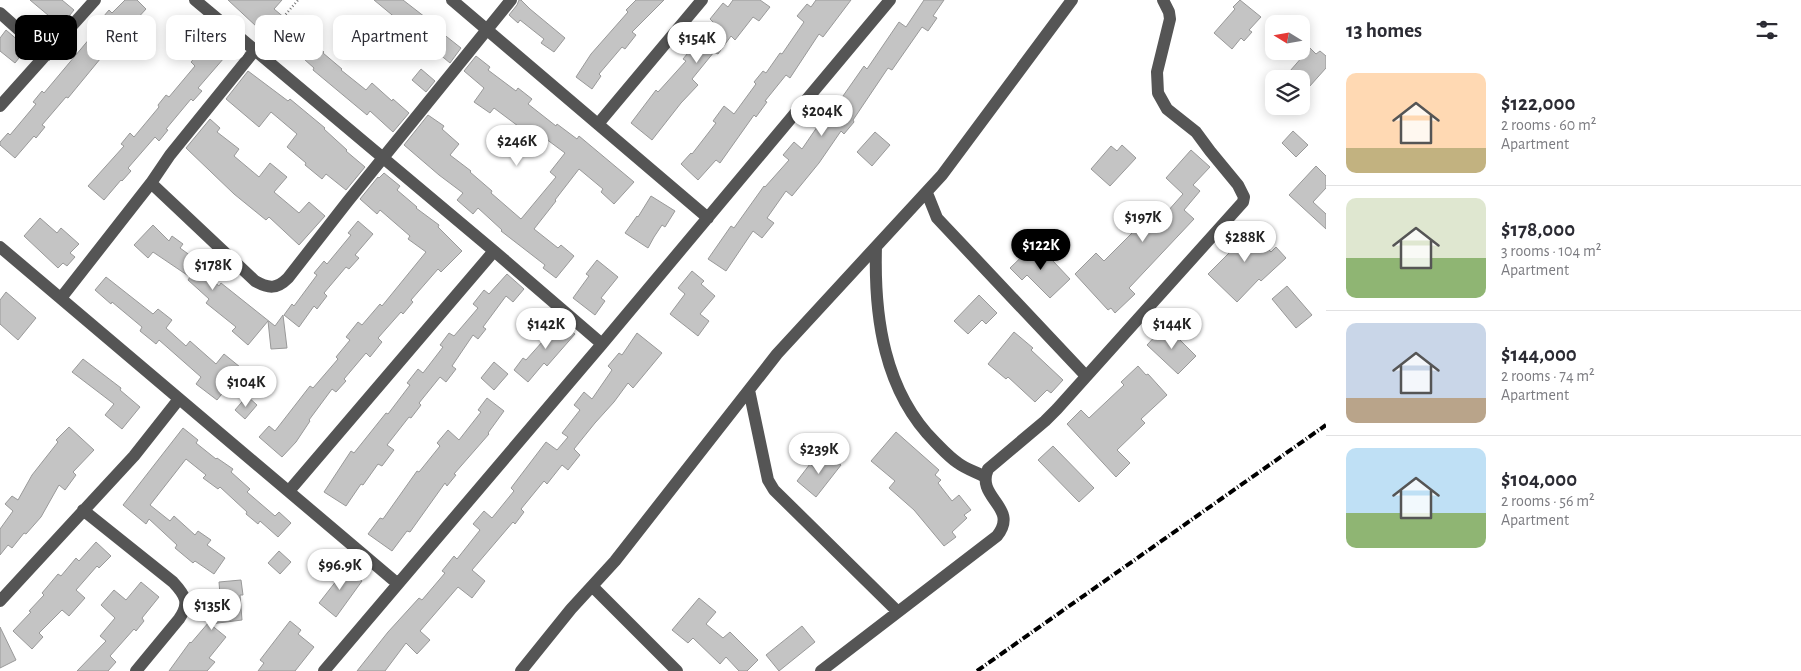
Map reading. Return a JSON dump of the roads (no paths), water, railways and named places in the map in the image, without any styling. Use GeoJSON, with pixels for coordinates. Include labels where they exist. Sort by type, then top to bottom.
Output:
{"type":"FeatureCollection","features":[{"type":"Feature","properties":{"kind":"street"},"geometry":{"type":"LineString","coordinates":[[77,21],[95,0]]}},
{"type":"Feature","properties":{"kind":"street"},"geometry":{"type":"LineString","coordinates":[[61,298],[151,183],[170,154],[255,50],[195,0]]}},
{"type":"Feature","properties":{"kind":"street"},"geometry":{"type":"LineString","coordinates":[[452,0],[708,218]]}},
{"type":"Feature","properties":{"kind":"street"},"geometry":{"type":"LineString","coordinates":[[151,183],[255,281],[272,288],[280,286],[511,0]]}},
{"type":"Feature","properties":{"kind":"street"},"geometry":{"type":"LineString","coordinates":[[598,124],[702,0]]}},
{"type":"Feature","properties":{"kind":"street"},"geometry":{"type":"LineString","coordinates":[[324,671],[602,344],[890,0]]}},
{"type":"Feature","properties":{"kind":"street"},"geometry":{"type":"LineString","coordinates":[[520,671],[571,609],[593,587],[777,354],[928,193],[1072,0]]}},
{"type":"Feature","properties":{"kind":"street"},"geometry":{"type":"LineString","coordinates":[[821,671],[997,536],[1004,528],[1004,518],[985,484],[988,469],[1045,421],[1243,202],[1244,197],[1238,185],[1196,132],[1167,109],[1158,93],[1157,72],[1170,19],[1163,0]]}},
{"type":"Feature","properties":{"kind":"street"},"geometry":{"type":"LineString","coordinates":[[0,13],[15,26]]}},
{"type":"Feature","properties":{"kind":"street"},"geometry":{"type":"LineString","coordinates":[[0,106],[42,60]]}},
{"type":"Feature","properties":{"kind":"street"},"geometry":{"type":"LineString","coordinates":[[267,60],[602,344]]}},
{"type":"Feature","properties":{"kind":"street"},"geometry":{"type":"LineString","coordinates":[[928,193],[937,218],[1086,376]]}},
{"type":"Feature","properties":{"kind":"street"},"geometry":{"type":"LineString","coordinates":[[0,247],[398,584]]}},
{"type":"Feature","properties":{"kind":"street"},"geometry":{"type":"LineString","coordinates":[[876,247],[875,270],[879,319],[891,373],[899,390],[910,413],[926,434],[955,461],[985,477]]}},
{"type":"Feature","properties":{"kind":"street"},"geometry":{"type":"LineString","coordinates":[[289,491],[494,251]]}},
{"type":"Feature","properties":{"kind":"street"},"geometry":{"type":"LineString","coordinates":[[749,390],[768,480],[774,490],[898,612]]}},
{"type":"Feature","properties":{"kind":"street"},"geometry":{"type":"LineString","coordinates":[[0,601],[134,456],[179,399]]}},
{"type":"Feature","properties":{"kind":"street"},"geometry":{"type":"LineString","coordinates":[[83,510],[173,582],[182,591],[186,599],[185,610],[179,619],[136,671]]}},
{"type":"Feature","properties":{"kind":"street"},"geometry":{"type":"LineString","coordinates":[[593,587],[677,671]]}},
{"type":"Feature","properties":{"kind":"railway"},"geometry":{"type":"LineString","coordinates":[[977,671],[1326,425]]}}]}
